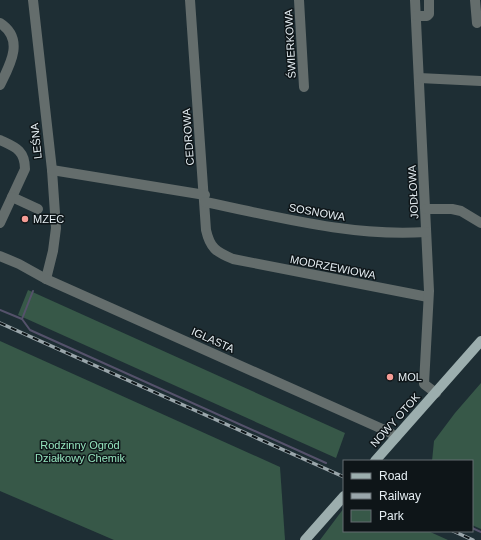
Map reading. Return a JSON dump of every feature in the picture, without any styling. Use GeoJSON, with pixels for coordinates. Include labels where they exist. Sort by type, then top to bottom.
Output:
{"type":"FeatureCollection","features":[{"type":"Feature","properties":{"kind":"main road","name":"NOWY OTOK"},"geometry":{"type":"LineString","coordinates":[[376,460],[481,341]]}},
{"type":"Feature","properties":{"kind":"main road"},"geometry":{"type":"LineString","coordinates":[[305,540],[343,497]]}},
{"type":"Feature","properties":{"kind":"street","name":"LEŚNA"},"geometry":{"type":"LineString","coordinates":[[33,0],[52,170],[56,228],[53,251],[46,279]]}},
{"type":"Feature","properties":{"kind":"street","name":"CEDROWA"},"geometry":{"type":"LineString","coordinates":[[190,0],[205,198],[206,230],[211,246],[220,254],[233,259]]}},
{"type":"Feature","properties":{"kind":"street","name":"ŚWIERKOWA"},"geometry":{"type":"LineString","coordinates":[[300,0],[304,86]]}},
{"type":"Feature","properties":{"kind":"street","name":"JODŁOWA"},"geometry":{"type":"LineString","coordinates":[[415,0],[426,209],[428,297],[424,384],[436,393]]}},
{"type":"Feature","properties":{"kind":"street"},"geometry":{"type":"LineString","coordinates":[[416,16],[427,16],[429,14],[430,0]]}},
{"type":"Feature","properties":{"kind":"street"},"geometry":{"type":"LineString","coordinates":[[475,0],[477,23]]}},
{"type":"Feature","properties":{"kind":"street"},"geometry":{"type":"LineString","coordinates":[[0,23],[8,29],[10,33],[13,51],[12,61],[0,85]]}},
{"type":"Feature","properties":{"kind":"street"},"geometry":{"type":"LineString","coordinates":[[419,78],[481,81]]}},
{"type":"Feature","properties":{"kind":"street"},"geometry":{"type":"LineString","coordinates":[[0,140],[19,150],[25,161],[24,169],[0,223]]}},
{"type":"Feature","properties":{"kind":"street","name":"SOSNOWA"},"geometry":{"type":"LineString","coordinates":[[52,170],[205,198],[307,223],[370,233],[426,232]]}},
{"type":"Feature","properties":{"kind":"street"},"geometry":{"type":"LineString","coordinates":[[12,197],[38,209]]}},
{"type":"Feature","properties":{"kind":"street"},"geometry":{"type":"LineString","coordinates":[[426,209],[452,209],[461,211],[481,222]]}},
{"type":"Feature","properties":{"kind":"street","name":"IGLASTA"},"geometry":{"type":"LineString","coordinates":[[0,256],[19,264],[46,279],[389,432],[396,437]]}},
{"type":"Feature","properties":{"kind":"street","name":"MODRZEWIOWA"},"geometry":{"type":"LineString","coordinates":[[233,259],[428,297]]}},
{"type":"Feature","properties":{"kind":"green space"},"geometry":{"type":"Polygon","coordinates":[[[28,290],[345,433],[336,458],[18,315],[28,290]]]}},
{"type":"Feature","properties":{"kind":"green space","name":"Rodzinny Ogród Działkowy Chemik"},"geometry":{"type":"Polygon","coordinates":[[[0,341],[280,467],[285,540],[114,540],[0,491],[0,341]]]}},
{"type":"Feature","properties":{"kind":"green space"},"geometry":{"type":"Polygon","coordinates":[[[481,383],[481,529],[473,525],[473,460],[432,460],[434,441],[455,413],[481,383]]]}},
{"type":"Feature","properties":{"kind":"green space"},"geometry":{"type":"Polygon","coordinates":[[[343,509],[343,532],[430,532],[448,540],[320,540],[343,509]]]}},
{"type":"Feature","properties":{"kind":"waterway"},"geometry":{"type":"LineString","coordinates":[[22,319],[33,291]]}},
{"type":"Feature","properties":{"kind":"waterway"},"geometry":{"type":"LineString","coordinates":[[0,310],[22,319],[30,330],[326,463]]}},
{"type":"Feature","properties":{"kind":"waterway"},"geometry":{"type":"LineString","coordinates":[[473,528],[481,532]]}},
{"type":"Feature","properties":{"kind":"railway"},"geometry":{"type":"LineString","coordinates":[[0,323],[343,477]]}},
{"type":"Feature","properties":{"kind":"railway"},"geometry":{"type":"LineString","coordinates":[[455,532],[473,540]]}},
{"type":"Feature","properties":{"kind":"place","name":"MZEC"},"geometry":{"type":"Point","coordinates":[25,219]}},
{"type":"Feature","properties":{"kind":"place","name":"MOL"},"geometry":{"type":"Point","coordinates":[390,377]}}]}
